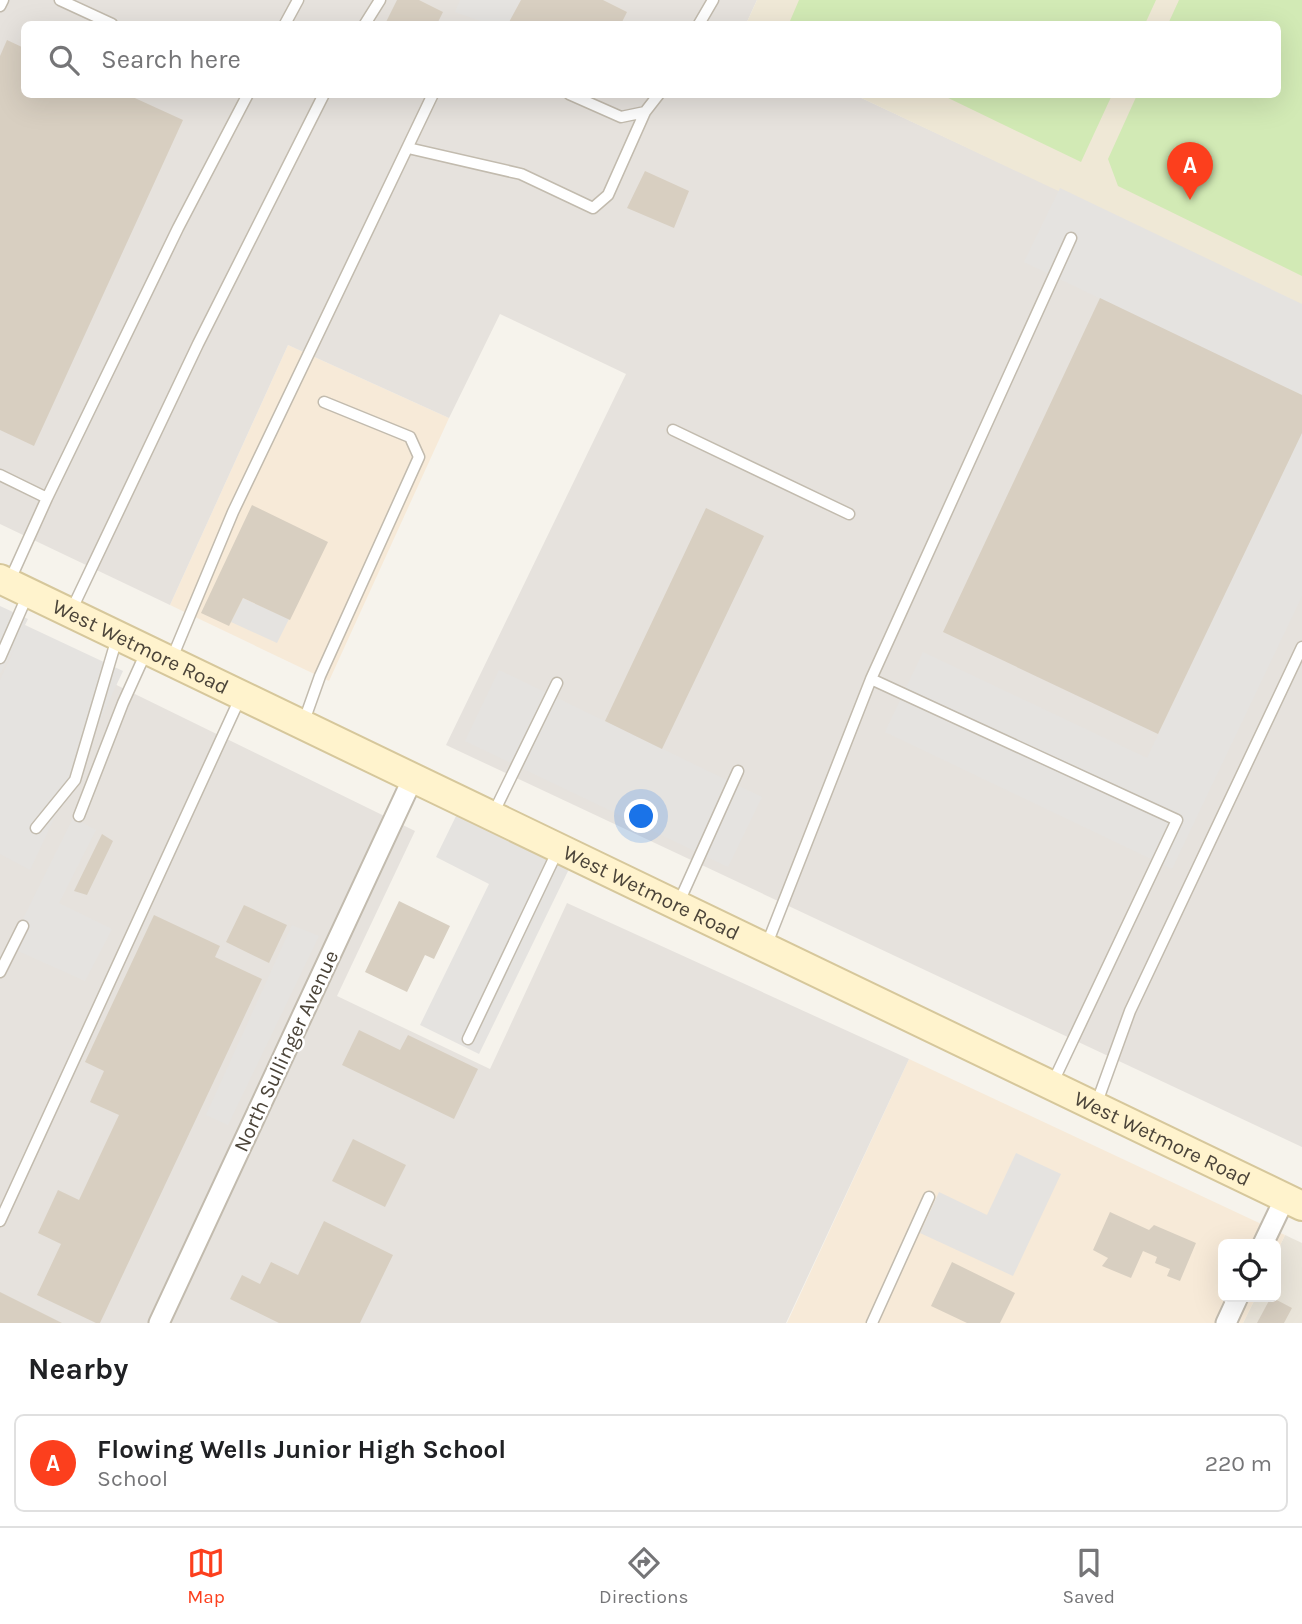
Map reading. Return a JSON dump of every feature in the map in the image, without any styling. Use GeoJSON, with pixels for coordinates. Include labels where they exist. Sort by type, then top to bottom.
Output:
{"type":"FeatureCollection","features":[{"type":"Feature","properties":{"kind":"street","name":"West Wetmore Road"},"geometry":{"type":"LineString","coordinates":[[12,585],[1294,1202]]}},
{"type":"Feature","properties":{"kind":"street","name":"North Sullinger Avenue"},"geometry":{"type":"LineString","coordinates":[[159,1323],[413,778]]}},
{"type":"Feature","properties":{"kind":"street"},"geometry":{"type":"LineString","coordinates":[[1267,1239],[1294,1202]]}},
{"type":"Feature","properties":{"kind":"street"},"geometry":{"type":"LineString","coordinates":[[1226,1323],[1236,1302]]}},
{"type":"Feature","properties":{"kind":"lane"},"geometry":{"type":"LineString","coordinates":[[0,6],[3,0]]}},
{"type":"Feature","properties":{"kind":"lane"},"geometry":{"type":"LineString","coordinates":[[60,0],[106,21]]}},
{"type":"Feature","properties":{"kind":"lane"},"geometry":{"type":"LineString","coordinates":[[287,21],[298,0]]}},
{"type":"Feature","properties":{"kind":"lane"},"geometry":{"type":"LineString","coordinates":[[367,21],[380,0]]}},
{"type":"Feature","properties":{"kind":"lane"},"geometry":{"type":"LineString","coordinates":[[701,21],[713,0]]}},
{"type":"Feature","properties":{"kind":"lane"},"geometry":{"type":"LineString","coordinates":[[0,658],[12,585],[47,498],[178,228],[246,98]]}},
{"type":"Feature","properties":{"kind":"lane"},"geometry":{"type":"LineString","coordinates":[[70,613],[198,344],[322,98]]}},
{"type":"Feature","properties":{"kind":"lane"},"geometry":{"type":"LineString","coordinates":[[79,816],[123,703],[159,656],[233,512],[431,98]]}},
{"type":"Feature","properties":{"kind":"lane"},"geometry":{"type":"LineString","coordinates":[[578,98],[621,117],[645,112]]}},
{"type":"Feature","properties":{"kind":"lane"},"geometry":{"type":"LineString","coordinates":[[408,148],[521,174],[593,208],[608,195],[645,112],[656,98]]}},
{"type":"Feature","properties":{"kind":"lane"},"geometry":{"type":"LineString","coordinates":[[766,948],[872,679],[1071,238]]}},
{"type":"Feature","properties":{"kind":"lane"},"geometry":{"type":"LineString","coordinates":[[303,725],[320,676],[418,457],[410,437],[324,402]]}},
{"type":"Feature","properties":{"kind":"lane"},"geometry":{"type":"LineString","coordinates":[[673,430],[849,514]]}},
{"type":"Feature","properties":{"kind":"lane"},"geometry":{"type":"LineString","coordinates":[[0,475],[47,498]]}},
{"type":"Feature","properties":{"kind":"lane"},"geometry":{"type":"LineString","coordinates":[[36,828],[75,780],[118,636]]}},
{"type":"Feature","properties":{"kind":"lane"},"geometry":{"type":"LineString","coordinates":[[1095,1107],[1130,1011],[1302,647]]}},
{"type":"Feature","properties":{"kind":"lane"},"geometry":{"type":"LineString","coordinates":[[872,679],[1177,820],[1052,1086]]}},
{"type":"Feature","properties":{"kind":"lane"},"geometry":{"type":"LineString","coordinates":[[492,816],[557,683]]}},
{"type":"Feature","properties":{"kind":"lane"},"geometry":{"type":"LineString","coordinates":[[0,1221],[242,696]]}},
{"type":"Feature","properties":{"kind":"lane"},"geometry":{"type":"LineString","coordinates":[[677,905],[738,771]]}},
{"type":"Feature","properties":{"kind":"lane"},"geometry":{"type":"LineString","coordinates":[[468,1039],[559,848]]}},
{"type":"Feature","properties":{"kind":"lane"},"geometry":{"type":"LineString","coordinates":[[0,972],[23,926]]}},
{"type":"Feature","properties":{"kind":"lane"},"geometry":{"type":"LineString","coordinates":[[872,1323],[929,1197]]}},
{"type":"Feature","properties":{"kind":"shaded area"},"geometry":{"type":"Polygon","coordinates":[[[0,0],[757,0],[747,21],[21,21],[21,98],[861,98],[1302,304],[1302,1147],[446,745],[626,374],[500,314],[449,418],[288,345],[170,605],[0,524],[0,0]]]}},
{"type":"Feature","properties":{"kind":"shaded area"},"geometry":{"type":"Polygon","coordinates":[[[460,0],[521,0],[510,21],[480,21],[455,12],[460,0]]]}},
{"type":"Feature","properties":{"kind":"shaded area"},"geometry":{"type":"Polygon","coordinates":[[[757,0],[1302,0],[1302,306],[861,98],[1281,98],[1281,21],[747,21],[757,0]]]}},
{"type":"Feature","properties":{"kind":"shaded area"},"geometry":{"type":"Polygon","coordinates":[[[1060,188],[1302,304],[1302,395],[1024,262],[1060,188]]]}},
{"type":"Feature","properties":{"kind":"shaded area"},"geometry":{"type":"Polygon","coordinates":[[[288,345],[449,418],[329,681],[170,605],[288,345]]]}},
{"type":"Feature","properties":{"kind":"shaded area"},"geometry":{"type":"Polygon","coordinates":[[[1302,433],[1302,596],[1172,869],[885,732],[923,652],[1147,758],[1302,433]]]}},
{"type":"Feature","properties":{"kind":"shaded area"},"geometry":{"type":"Polygon","coordinates":[[[243,598],[289,619],[277,643],[231,622],[243,598]]]}},
{"type":"Feature","properties":{"kind":"shaded area"},"geometry":{"type":"Polygon","coordinates":[[[0,606],[28,619],[25,625],[123,671],[30,870],[0,854],[0,680],[15,648],[0,674],[0,606]]]}},
{"type":"Feature","properties":{"kind":"shaded area"},"geometry":{"type":"Polygon","coordinates":[[[0,628],[415,831],[337,996],[490,1069],[567,903],[909,1059],[786,1323],[0,1323],[0,628]]]}},
{"type":"Feature","properties":{"kind":"shaded area"},"geometry":{"type":"Polygon","coordinates":[[[499,670],[762,797],[728,867],[465,741],[499,670]]]}},
{"type":"Feature","properties":{"kind":"shaded area"},"geometry":{"type":"Polygon","coordinates":[[[457,814],[569,869],[479,1054],[420,1025],[489,884],[436,857],[457,814]]]}},
{"type":"Feature","properties":{"kind":"shaded area"},"geometry":{"type":"Polygon","coordinates":[[[73,818],[96,830],[59,903],[112,929],[85,981],[9,947],[73,818]]]}},
{"type":"Feature","properties":{"kind":"shaded area"},"geometry":{"type":"Polygon","coordinates":[[[292,925],[319,936],[228,1125],[206,1115],[292,925]]]}},
{"type":"Feature","properties":{"kind":"shaded area"},"geometry":{"type":"Polygon","coordinates":[[[909,1059],[1285,1235],[1281,1243],[1281,1239],[1218,1239],[1218,1302],[1254,1302],[1243,1323],[787,1323],[909,1059]]]}},
{"type":"Feature","properties":{"kind":"shaded area"},"geometry":{"type":"Polygon","coordinates":[[[1016,1153],[1061,1174],[1013,1276],[920,1233],[939,1192],[987,1215],[1016,1153]]]}},
{"type":"Feature","properties":{"kind":"shaded area"},"geometry":{"type":"Polygon","coordinates":[[[1285,1235],[1302,1243],[1302,1323],[1243,1323],[1254,1302],[1281,1302],[1281,1243],[1285,1235]]]}},
{"type":"Feature","properties":{"kind":"green space"},"geometry":{"type":"Polygon","coordinates":[[[799,0],[1156,0],[1146,21],[790,21],[799,0]]]}},
{"type":"Feature","properties":{"kind":"green space"},"geometry":{"type":"Polygon","coordinates":[[[1179,0],[1302,0],[1302,276],[1118,186],[1108,159],[1136,98],[1281,98],[1281,21],[1169,21],[1179,0]]]}},
{"type":"Feature","properties":{"kind":"green space"},"geometry":{"type":"Polygon","coordinates":[[[948,98],[1111,98],[1081,162],[948,98]]]}},
{"type":"Feature","properties":{"kind":"building"},"geometry":{"type":"Polygon","coordinates":[[[397,0],[419,0],[443,12],[438,21],[386,21],[397,0]]]}},
{"type":"Feature","properties":{"kind":"building"},"geometry":{"type":"Polygon","coordinates":[[[521,0],[603,0],[627,12],[622,21],[510,21],[521,0]]]}},
{"type":"Feature","properties":{"kind":"building"},"geometry":{"type":"Polygon","coordinates":[[[7,40],[21,47],[21,98],[135,98],[183,120],[34,446],[0,430],[0,56],[7,40]]]}},
{"type":"Feature","properties":{"kind":"building"},"geometry":{"type":"Polygon","coordinates":[[[645,171],[689,191],[674,228],[627,208],[645,171]]]}},
{"type":"Feature","properties":{"kind":"building"},"geometry":{"type":"Polygon","coordinates":[[[1100,298],[1302,395],[1302,433],[1158,734],[943,632],[1100,298]]]}},
{"type":"Feature","properties":{"kind":"building"},"geometry":{"type":"Polygon","coordinates":[[[252,505],[328,542],[290,620],[243,598],[229,626],[201,613],[252,505]]]}},
{"type":"Feature","properties":{"kind":"building"},"geometry":{"type":"Polygon","coordinates":[[[706,508],[764,536],[662,749],[605,721],[706,508]]]}},
{"type":"Feature","properties":{"kind":"building"},"geometry":{"type":"Polygon","coordinates":[[[102,834],[113,841],[87,895],[74,891],[102,834]]]}},
{"type":"Feature","properties":{"kind":"building"},"geometry":{"type":"Polygon","coordinates":[[[399,901],[450,926],[434,959],[425,955],[407,992],[365,972],[399,901]]]}},
{"type":"Feature","properties":{"kind":"building"},"geometry":{"type":"Polygon","coordinates":[[[244,905],[287,925],[269,963],[226,942],[244,905]]]}},
{"type":"Feature","properties":{"kind":"building"},"geometry":{"type":"Polygon","coordinates":[[[154,915],[220,946],[215,957],[262,979],[100,1323],[96,1323],[37,1295],[61,1244],[38,1233],[58,1190],[79,1200],[119,1115],[90,1102],[104,1071],[85,1062],[154,915]]]}},
{"type":"Feature","properties":{"kind":"building"},"geometry":{"type":"Polygon","coordinates":[[[359,1030],[400,1050],[408,1035],[478,1069],[454,1119],[342,1065],[359,1030]]]}},
{"type":"Feature","properties":{"kind":"building"},"geometry":{"type":"Polygon","coordinates":[[[353,1139],[406,1165],[385,1207],[332,1181],[353,1139]]]}},
{"type":"Feature","properties":{"kind":"building"},"geometry":{"type":"Polygon","coordinates":[[[1110,1212],[1149,1230],[1154,1225],[1196,1243],[1180,1281],[1167,1276],[1170,1269],[1155,1263],[1157,1257],[1143,1251],[1131,1278],[1102,1266],[1108,1258],[1093,1250],[1110,1212]]]}},
{"type":"Feature","properties":{"kind":"building"},"geometry":{"type":"Polygon","coordinates":[[[324,1221],[393,1255],[360,1323],[279,1323],[230,1299],[242,1275],[260,1284],[271,1262],[298,1275],[324,1221]]]}},
{"type":"Feature","properties":{"kind":"building"},"geometry":{"type":"Polygon","coordinates":[[[952,1262],[1015,1293],[1000,1323],[967,1323],[931,1306],[952,1262]]]}},
{"type":"Feature","properties":{"kind":"building"},"geometry":{"type":"Polygon","coordinates":[[[0,1292],[62,1323],[0,1323],[0,1292]]]}},
{"type":"Feature","properties":{"kind":"building"},"geometry":{"type":"Polygon","coordinates":[[[1268,1302],[1281,1302],[1292,1308],[1284,1323],[1257,1323],[1268,1302]]]}},
{"type":"Feature","properties":{"kind":"place","name":"Flowing Wells Junior High School"},"geometry":{"type":"Point","coordinates":[1190,200]}}]}
